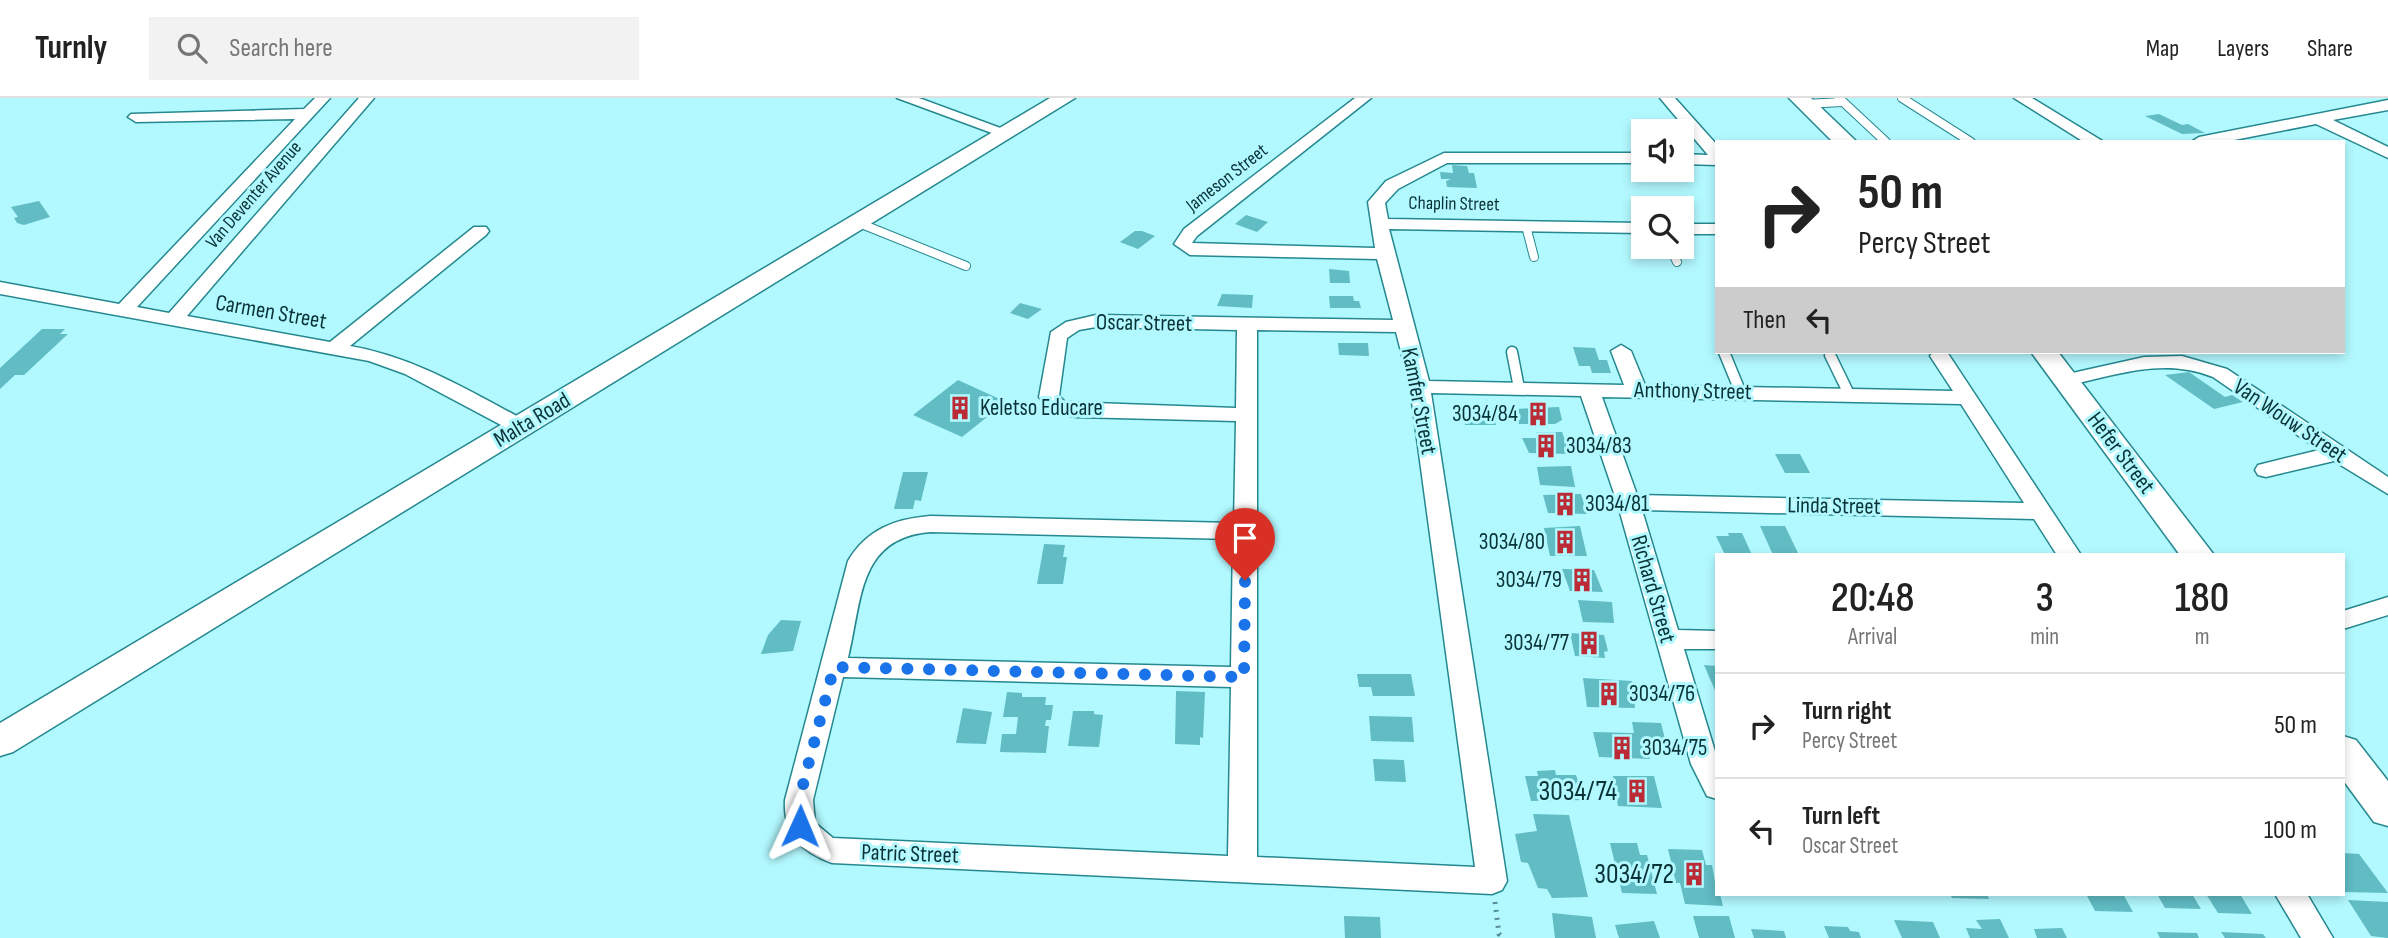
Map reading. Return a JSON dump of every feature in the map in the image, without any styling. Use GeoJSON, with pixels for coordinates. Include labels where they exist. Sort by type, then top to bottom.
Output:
{"type":"FeatureCollection","features":[{"type":"Feature","properties":{"kind":"street","name":"Van Deventer Avenue"},"geometry":{"type":"LineString","coordinates":[[123,311],[323,98]]}},
{"type":"Feature","properties":{"kind":"street","name":"Van Deventer Avenue"},"geometry":{"type":"LineString","coordinates":[[173,320],[368,98]]}},
{"type":"Feature","properties":{"kind":"street"},"geometry":{"type":"LineString","coordinates":[[904,98],[1006,133]]}},
{"type":"Feature","properties":{"kind":"street","name":"Malta Road"},"geometry":{"type":"LineString","coordinates":[[0,741],[1065,98]]}},
{"type":"Feature","properties":{"kind":"street","name":"Jameson Street"},"geometry":{"type":"LineString","coordinates":[[1364,98],[1187,236],[1183,244],[1190,250],[1385,254]]}},
{"type":"Feature","properties":{"kind":"street"},"geometry":{"type":"LineString","coordinates":[[1667,98],[1715,155]]}},
{"type":"Feature","properties":{"kind":"street"},"geometry":{"type":"LineString","coordinates":[[2029,99],[2093,140]]}},
{"type":"Feature","properties":{"kind":"street"},"geometry":{"type":"LineString","coordinates":[[1802,101],[1844,140]]}},
{"type":"Feature","properties":{"kind":"street"},"geometry":{"type":"LineString","coordinates":[[2226,140],[2388,105]]}},
{"type":"Feature","properties":{"kind":"street"},"geometry":{"type":"LineString","coordinates":[[136,117],[308,114]]}},
{"type":"Feature","properties":{"kind":"street"},"geometry":{"type":"LineString","coordinates":[[2319,119],[2388,153]]}},
{"type":"Feature","properties":{"kind":"street","name":"Kamfer Street"},"geometry":{"type":"LineString","coordinates":[[1492,881],[1420,387],[1385,254],[1376,202],[1380,195],[1437,160],[1474,156],[1631,158]]}},
{"type":"Feature","properties":{"kind":"street"},"geometry":{"type":"LineString","coordinates":[[1694,158],[1715,157]]}},
{"type":"Feature","properties":{"kind":"street","name":"Chaplin Street"},"geometry":{"type":"LineString","coordinates":[[1381,224],[1631,228]]}},
{"type":"Feature","properties":{"kind":"street"},"geometry":{"type":"LineString","coordinates":[[1694,229],[1715,229]]}},
{"type":"Feature","properties":{"kind":"street"},"geometry":{"type":"LineString","coordinates":[[334,349],[480,231]]}},
{"type":"Feature","properties":{"kind":"street","name":"Carmen Street"},"geometry":{"type":"LineString","coordinates":[[0,288],[374,356],[412,369],[521,426]]}},
{"type":"Feature","properties":{"kind":"street","name":"Oscar Street"},"geometry":{"type":"LineString","coordinates":[[1247,415],[1076,411],[1059,407],[1049,397],[1058,337],[1078,324],[1096,321],[1404,326]]}},
{"type":"Feature","properties":{"kind":"street"},"geometry":{"type":"LineString","coordinates":[[1242,867],[1247,324]]}},
{"type":"Feature","properties":{"kind":"street"},"geometry":{"type":"LineString","coordinates":[[1621,351],[1637,391]]}},
{"type":"Feature","properties":{"kind":"street","name":"Hefer Street"},"geometry":{"type":"LineString","coordinates":[[2046,354],[2196,553]]}},
{"type":"Feature","properties":{"kind":"street"},"geometry":{"type":"LineString","coordinates":[[1940,356],[2068,553]]}},
{"type":"Feature","properties":{"kind":"street","name":"Van Wouw Street"},"geometry":{"type":"LineString","coordinates":[[2066,380],[2165,359],[2190,361],[2220,373],[2388,487]]}},
{"type":"Feature","properties":{"kind":"street","name":"Anthony Street"},"geometry":{"type":"LineString","coordinates":[[1420,387],[1740,391],[1966,398]]}},
{"type":"Feature","properties":{"kind":"street","name":"Richard Street"},"geometry":{"type":"LineString","coordinates":[[1589,390],[1628,502],[1705,764],[1715,784]]}},
{"type":"Feature","properties":{"kind":"street"},"geometry":{"type":"LineString","coordinates":[[2266,470],[2337,453]]}},
{"type":"Feature","properties":{"kind":"street","name":"Linda Street"},"geometry":{"type":"LineString","coordinates":[[1628,502],[2041,511]]}},
{"type":"Feature","properties":{"kind":"street","name":"Patric Street"},"geometry":{"type":"LineString","coordinates":[[1245,531],[930,524],[896,528],[874,541],[860,561],[799,800],[797,817],[806,835],[822,847],[1492,881]]}},
{"type":"Feature","properties":{"kind":"street"},"geometry":{"type":"LineString","coordinates":[[2345,619],[2388,606]]}},
{"type":"Feature","properties":{"kind":"street"},"geometry":{"type":"LineString","coordinates":[[1667,639],[1715,640]]}},
{"type":"Feature","properties":{"kind":"street"},"geometry":{"type":"LineString","coordinates":[[834,667],[1244,677]]}},
{"type":"Feature","properties":{"kind":"street"},"geometry":{"type":"LineString","coordinates":[[2345,754],[2388,810]]}},
{"type":"Feature","properties":{"kind":"street"},"geometry":{"type":"LineString","coordinates":[[2291,896],[2318,938]]}},
{"type":"Feature","properties":{"kind":"lane"},"geometry":{"type":"LineString","coordinates":[[1902,98],[1968,140]]}},
{"type":"Feature","properties":{"kind":"lane"},"geometry":{"type":"LineString","coordinates":[[1802,101],[1841,100],[1884,140]]}},
{"type":"Feature","properties":{"kind":"lane"},"geometry":{"type":"LineString","coordinates":[[859,223],[966,266]]}},
{"type":"Feature","properties":{"kind":"lane","name":"Chaplin Street"},"geometry":{"type":"LineString","coordinates":[[1526,226],[1534,257]]}},
{"type":"Feature","properties":{"kind":"lane"},"geometry":{"type":"LineString","coordinates":[[1513,352],[1519,388]]}},
{"type":"Feature","properties":{"kind":"lane"},"geometry":{"type":"LineString","coordinates":[[1725,354],[1740,391]]}},
{"type":"Feature","properties":{"kind":"lane"},"geometry":{"type":"LineString","coordinates":[[1830,355],[1849,394]]}},
{"type":"Feature","properties":{"kind":"path"},"geometry":{"type":"LineString","coordinates":[[1492,881],[1499,933],[1504,938]]}},
{"type":"Feature","properties":{"kind":"building"},"geometry":{"type":"Polygon","coordinates":[[[2159,114],[2205,133],[2182,134],[2145,116],[2159,114]]]}},
{"type":"Feature","properties":{"kind":"building"},"geometry":{"type":"Polygon","coordinates":[[[1452,165],[1467,166],[1469,173],[1474,173],[1477,188],[1447,187],[1446,181],[1451,179],[1441,179],[1440,172],[1453,173],[1452,165]]]}},
{"type":"Feature","properties":{"kind":"building"},"geometry":{"type":"Polygon","coordinates":[[[39,201],[50,217],[24,225],[17,223],[14,218],[18,217],[11,207],[39,201]]]}},
{"type":"Feature","properties":{"kind":"building"},"geometry":{"type":"Polygon","coordinates":[[[1246,215],[1268,222],[1257,232],[1235,224],[1246,215]]]}},
{"type":"Feature","properties":{"kind":"building"},"geometry":{"type":"Polygon","coordinates":[[[1135,231],[1155,236],[1138,249],[1120,242],[1135,231]]]}},
{"type":"Feature","properties":{"kind":"building"},"geometry":{"type":"Polygon","coordinates":[[[1329,269],[1349,271],[1350,283],[1330,283],[1329,269]]]}},
{"type":"Feature","properties":{"kind":"building"},"geometry":{"type":"Polygon","coordinates":[[[1222,294],[1253,295],[1252,308],[1217,306],[1222,294]]]}},
{"type":"Feature","properties":{"kind":"building"},"geometry":{"type":"Polygon","coordinates":[[[1329,296],[1353,296],[1354,301],[1359,301],[1361,308],[1330,308],[1329,296]]]}},
{"type":"Feature","properties":{"kind":"building"},"geometry":{"type":"Polygon","coordinates":[[[1020,303],[1042,309],[1028,319],[1010,313],[1020,303]]]}},
{"type":"Feature","properties":{"kind":"building"},"geometry":{"type":"Polygon","coordinates":[[[42,329],[65,329],[60,334],[68,334],[24,375],[15,375],[0,389],[0,368],[42,329]]]}},
{"type":"Feature","properties":{"kind":"building"},"geometry":{"type":"Polygon","coordinates":[[[1338,343],[1368,343],[1369,356],[1339,355],[1338,343]]]}},
{"type":"Feature","properties":{"kind":"building"},"geometry":{"type":"Polygon","coordinates":[[[1573,347],[1595,348],[1599,360],[1607,360],[1611,373],[1592,373],[1590,366],[1579,366],[1573,347]]]}},
{"type":"Feature","properties":{"kind":"building"},"geometry":{"type":"Polygon","coordinates":[[[2189,372],[2225,397],[2232,395],[2243,402],[2214,409],[2165,375],[2189,372]]]}},
{"type":"Feature","properties":{"kind":"building","name":"Keletso Educare"},"geometry":{"type":"Polygon","coordinates":[[[958,380],[1006,402],[962,437],[913,415],[958,380]]]}},
{"type":"Feature","properties":{"kind":"building","name":"3034/84"},"geometry":{"type":"Polygon","coordinates":[[[1559,407],[1562,420],[1555,424],[1519,424],[1514,409],[1559,407]]]}},
{"type":"Feature","properties":{"kind":"building"},"geometry":{"type":"Polygon","coordinates":[[[1457,410],[1492,410],[1496,425],[1465,425],[1464,420],[1459,420],[1457,410]]]}},
{"type":"Feature","properties":{"kind":"building","name":"3034/83"},"geometry":{"type":"Polygon","coordinates":[[[1536,432],[1562,432],[1570,454],[1529,453],[1522,438],[1538,438],[1536,432]]]}},
{"type":"Feature","properties":{"kind":"building"},"geometry":{"type":"Polygon","coordinates":[[[1775,454],[1800,454],[1810,473],[1785,473],[1775,454]]]}},
{"type":"Feature","properties":{"kind":"building"},"geometry":{"type":"Polygon","coordinates":[[[1571,466],[1575,487],[1540,485],[1537,467],[1571,466]]]}},
{"type":"Feature","properties":{"kind":"building"},"geometry":{"type":"Polygon","coordinates":[[[903,472],[928,472],[921,501],[915,500],[913,509],[894,509],[903,472]]]}},
{"type":"Feature","properties":{"kind":"building","name":"3034/81"},"geometry":{"type":"Polygon","coordinates":[[[1581,494],[1587,514],[1548,513],[1543,495],[1581,494]]]}},
{"type":"Feature","properties":{"kind":"building","name":"3034/80"},"geometry":{"type":"Polygon","coordinates":[[[1580,526],[1587,556],[1550,556],[1544,528],[1580,526]]]}},
{"type":"Feature","properties":{"kind":"building"},"geometry":{"type":"Polygon","coordinates":[[[1760,526],[1785,526],[1798,553],[1772,553],[1760,526]]]}},
{"type":"Feature","properties":{"kind":"building"},"geometry":{"type":"Polygon","coordinates":[[[1728,533],[1742,533],[1751,553],[1724,553],[1716,536],[1729,536],[1728,533]]]}},
{"type":"Feature","properties":{"kind":"building"},"geometry":{"type":"Polygon","coordinates":[[[1044,544],[1065,545],[1063,557],[1067,557],[1063,584],[1037,584],[1044,544]]]}},
{"type":"Feature","properties":{"kind":"building","name":"3034/79"},"geometry":{"type":"Polygon","coordinates":[[[1562,569],[1594,570],[1603,592],[1570,591],[1562,569]]]}},
{"type":"Feature","properties":{"kind":"building"},"geometry":{"type":"Polygon","coordinates":[[[1578,600],[1612,602],[1614,623],[1583,622],[1578,600]]]}},
{"type":"Feature","properties":{"kind":"building"},"geometry":{"type":"Polygon","coordinates":[[[781,620],[801,621],[793,651],[761,654],[768,635],[781,620]]]}},
{"type":"Feature","properties":{"kind":"building","name":"3034/77"},"geometry":{"type":"Polygon","coordinates":[[[1570,633],[1604,635],[1608,651],[1604,652],[1605,658],[1575,656],[1570,633]]]}},
{"type":"Feature","properties":{"kind":"building"},"geometry":{"type":"Polygon","coordinates":[[[1704,665],[1715,666],[1715,690],[1704,665]]]}},
{"type":"Feature","properties":{"kind":"building"},"geometry":{"type":"Polygon","coordinates":[[[1357,674],[1411,674],[1415,696],[1373,696],[1371,687],[1359,687],[1357,674]]]}},
{"type":"Feature","properties":{"kind":"building","name":"3034/76"},"geometry":{"type":"Polygon","coordinates":[[[1583,678],[1632,681],[1635,708],[1587,707],[1583,678]]]}},
{"type":"Feature","properties":{"kind":"building"},"geometry":{"type":"Polygon","coordinates":[[[1176,691],[1205,692],[1203,738],[1200,737],[1200,745],[1175,744],[1176,691]]]}},
{"type":"Feature","properties":{"kind":"building"},"geometry":{"type":"Polygon","coordinates":[[[1007,692],[1022,693],[1022,697],[1046,697],[1045,705],[1053,705],[1051,720],[1046,720],[1045,726],[1049,726],[1046,753],[1000,752],[1002,734],[1016,734],[1018,717],[1003,717],[1007,692]]]}},
{"type":"Feature","properties":{"kind":"building"},"geometry":{"type":"Polygon","coordinates":[[[963,708],[992,712],[986,744],[956,743],[963,708]]]}},
{"type":"Feature","properties":{"kind":"building"},"geometry":{"type":"Polygon","coordinates":[[[1073,711],[1094,711],[1094,714],[1103,715],[1099,747],[1068,746],[1073,711]]]}},
{"type":"Feature","properties":{"kind":"building"},"geometry":{"type":"Polygon","coordinates":[[[1369,716],[1412,717],[1414,742],[1371,741],[1369,716]]]}},
{"type":"Feature","properties":{"kind":"building","name":"3034/75"},"geometry":{"type":"Polygon","coordinates":[[[1632,722],[1661,723],[1665,739],[1645,738],[1650,759],[1599,757],[1593,732],[1634,733],[1632,722]]]}},
{"type":"Feature","properties":{"kind":"building"},"geometry":{"type":"Polygon","coordinates":[[[1373,759],[1404,760],[1406,782],[1375,781],[1373,759]]]}},
{"type":"Feature","properties":{"kind":"building"},"geometry":{"type":"Polygon","coordinates":[[[1555,770],[1556,775],[1576,775],[1578,781],[1582,781],[1588,800],[1531,801],[1525,776],[1538,776],[1537,771],[1555,770]]]}},
{"type":"Feature","properties":{"kind":"building","name":"3034/74"},"geometry":{"type":"Polygon","coordinates":[[[1613,776],[1654,776],[1662,808],[1618,806],[1613,776]]]}},
{"type":"Feature","properties":{"kind":"building"},"geometry":{"type":"Polygon","coordinates":[[[1533,814],[1569,815],[1588,897],[1552,898],[1547,889],[1538,888],[1528,863],[1521,862],[1515,834],[1537,831],[1533,814]]]}},
{"type":"Feature","properties":{"kind":"building"},"geometry":{"type":"Polygon","coordinates":[[[1610,843],[1637,843],[1640,855],[1647,855],[1657,894],[1622,893],[1610,843]]]}},
{"type":"Feature","properties":{"kind":"building","name":"3034/72"},"geometry":{"type":"Polygon","coordinates":[[[1668,849],[1702,850],[1706,865],[1712,865],[1715,896],[1720,896],[1723,906],[1685,904],[1680,883],[1676,883],[1668,849]]]}},
{"type":"Feature","properties":{"kind":"building"},"geometry":{"type":"Polygon","coordinates":[[[2345,853],[2359,854],[2388,893],[2345,892],[2345,853]]]}},
{"type":"Feature","properties":{"kind":"building"},"geometry":{"type":"Polygon","coordinates":[[[1951,896],[1988,896],[1989,899],[1951,896]]]}},
{"type":"Feature","properties":{"kind":"building"},"geometry":{"type":"Polygon","coordinates":[[[2087,896],[2124,896],[2133,912],[2095,911],[2087,896]]]}},
{"type":"Feature","properties":{"kind":"building"},"geometry":{"type":"Polygon","coordinates":[[[2158,896],[2193,896],[2201,909],[2165,908],[2158,896]]]}},
{"type":"Feature","properties":{"kind":"building"},"geometry":{"type":"Polygon","coordinates":[[[2207,896],[2241,896],[2252,914],[2218,913],[2207,896]]]}},
{"type":"Feature","properties":{"kind":"building"},"geometry":{"type":"Polygon","coordinates":[[[2348,900],[2388,902],[2388,938],[2371,936],[2348,900]]]}},
{"type":"Feature","properties":{"kind":"building"},"geometry":{"type":"Polygon","coordinates":[[[1552,913],[1592,917],[1596,938],[1555,938],[1552,913]]]}},
{"type":"Feature","properties":{"kind":"building"},"geometry":{"type":"Polygon","coordinates":[[[1344,916],[1380,917],[1381,938],[1345,938],[1344,916]]]}},
{"type":"Feature","properties":{"kind":"building"},"geometry":{"type":"Polygon","coordinates":[[[1693,916],[1729,916],[1735,938],[1699,938],[1693,916]]]}},
{"type":"Feature","properties":{"kind":"building"},"geometry":{"type":"Polygon","coordinates":[[[2000,919],[2009,938],[1970,938],[1966,928],[1982,929],[1976,920],[2000,919]]]}},
{"type":"Feature","properties":{"kind":"building"},"geometry":{"type":"Polygon","coordinates":[[[1894,920],[1933,922],[1940,938],[1902,938],[1894,920]]]}},
{"type":"Feature","properties":{"kind":"building"},"geometry":{"type":"Polygon","coordinates":[[[1654,921],[1660,938],[1619,938],[1615,925],[1654,921]]]}},
{"type":"Feature","properties":{"kind":"building"},"geometry":{"type":"Polygon","coordinates":[[[1824,926],[1848,927],[1850,931],[1859,932],[1861,938],[1829,938],[1824,926]]]}},
{"type":"Feature","properties":{"kind":"building"},"geometry":{"type":"Polygon","coordinates":[[[2062,928],[2067,938],[2037,938],[2034,929],[2062,928]]]}},
{"type":"Feature","properties":{"kind":"building"},"geometry":{"type":"Polygon","coordinates":[[[1751,929],[1784,931],[1786,938],[1754,938],[1751,929]]]}},
{"type":"Feature","properties":{"kind":"building"},"geometry":{"type":"Polygon","coordinates":[[[2157,932],[2197,933],[2199,938],[2160,938],[2157,932]]]}},
{"type":"Feature","properties":{"kind":"building"},"geometry":{"type":"Polygon","coordinates":[[[2221,932],[2263,934],[2266,938],[2225,938],[2221,932]]]}},
{"type":"Feature","properties":{"kind":"place","name":"Keletso Educare"},"geometry":{"type":"Point","coordinates":[960,408]}},
{"type":"Feature","properties":{"kind":"place","name":"3034/84"},"geometry":{"type":"Point","coordinates":[1538,414]}},
{"type":"Feature","properties":{"kind":"place","name":"3034/83"},"geometry":{"type":"Point","coordinates":[1546,446]}},
{"type":"Feature","properties":{"kind":"place","name":"3034/81"},"geometry":{"type":"Point","coordinates":[1565,504]}},
{"type":"Feature","properties":{"kind":"place","name":"3034/80"},"geometry":{"type":"Point","coordinates":[1565,542]}},
{"type":"Feature","properties":{"kind":"place","name":"3034/79"},"geometry":{"type":"Point","coordinates":[1582,580]}},
{"type":"Feature","properties":{"kind":"place","name":"3034/77"},"geometry":{"type":"Point","coordinates":[1589,643]}},
{"type":"Feature","properties":{"kind":"place","name":"3034/76"},"geometry":{"type":"Point","coordinates":[1609,694]}},
{"type":"Feature","properties":{"kind":"place","name":"3034/75"},"geometry":{"type":"Point","coordinates":[1622,748]}},
{"type":"Feature","properties":{"kind":"place","name":"3034/74"},"geometry":{"type":"Point","coordinates":[1637,791]}},
{"type":"Feature","properties":{"kind":"place","name":"3034/72"},"geometry":{"type":"Point","coordinates":[1694,874]}},
{"type":"Feature","properties":{"kind":"route"},"geometry":{"type":"LineString","coordinates":[[800,826],[797,817],[799,800],[834,667],[1244,677],[1245,580]]}}]}
